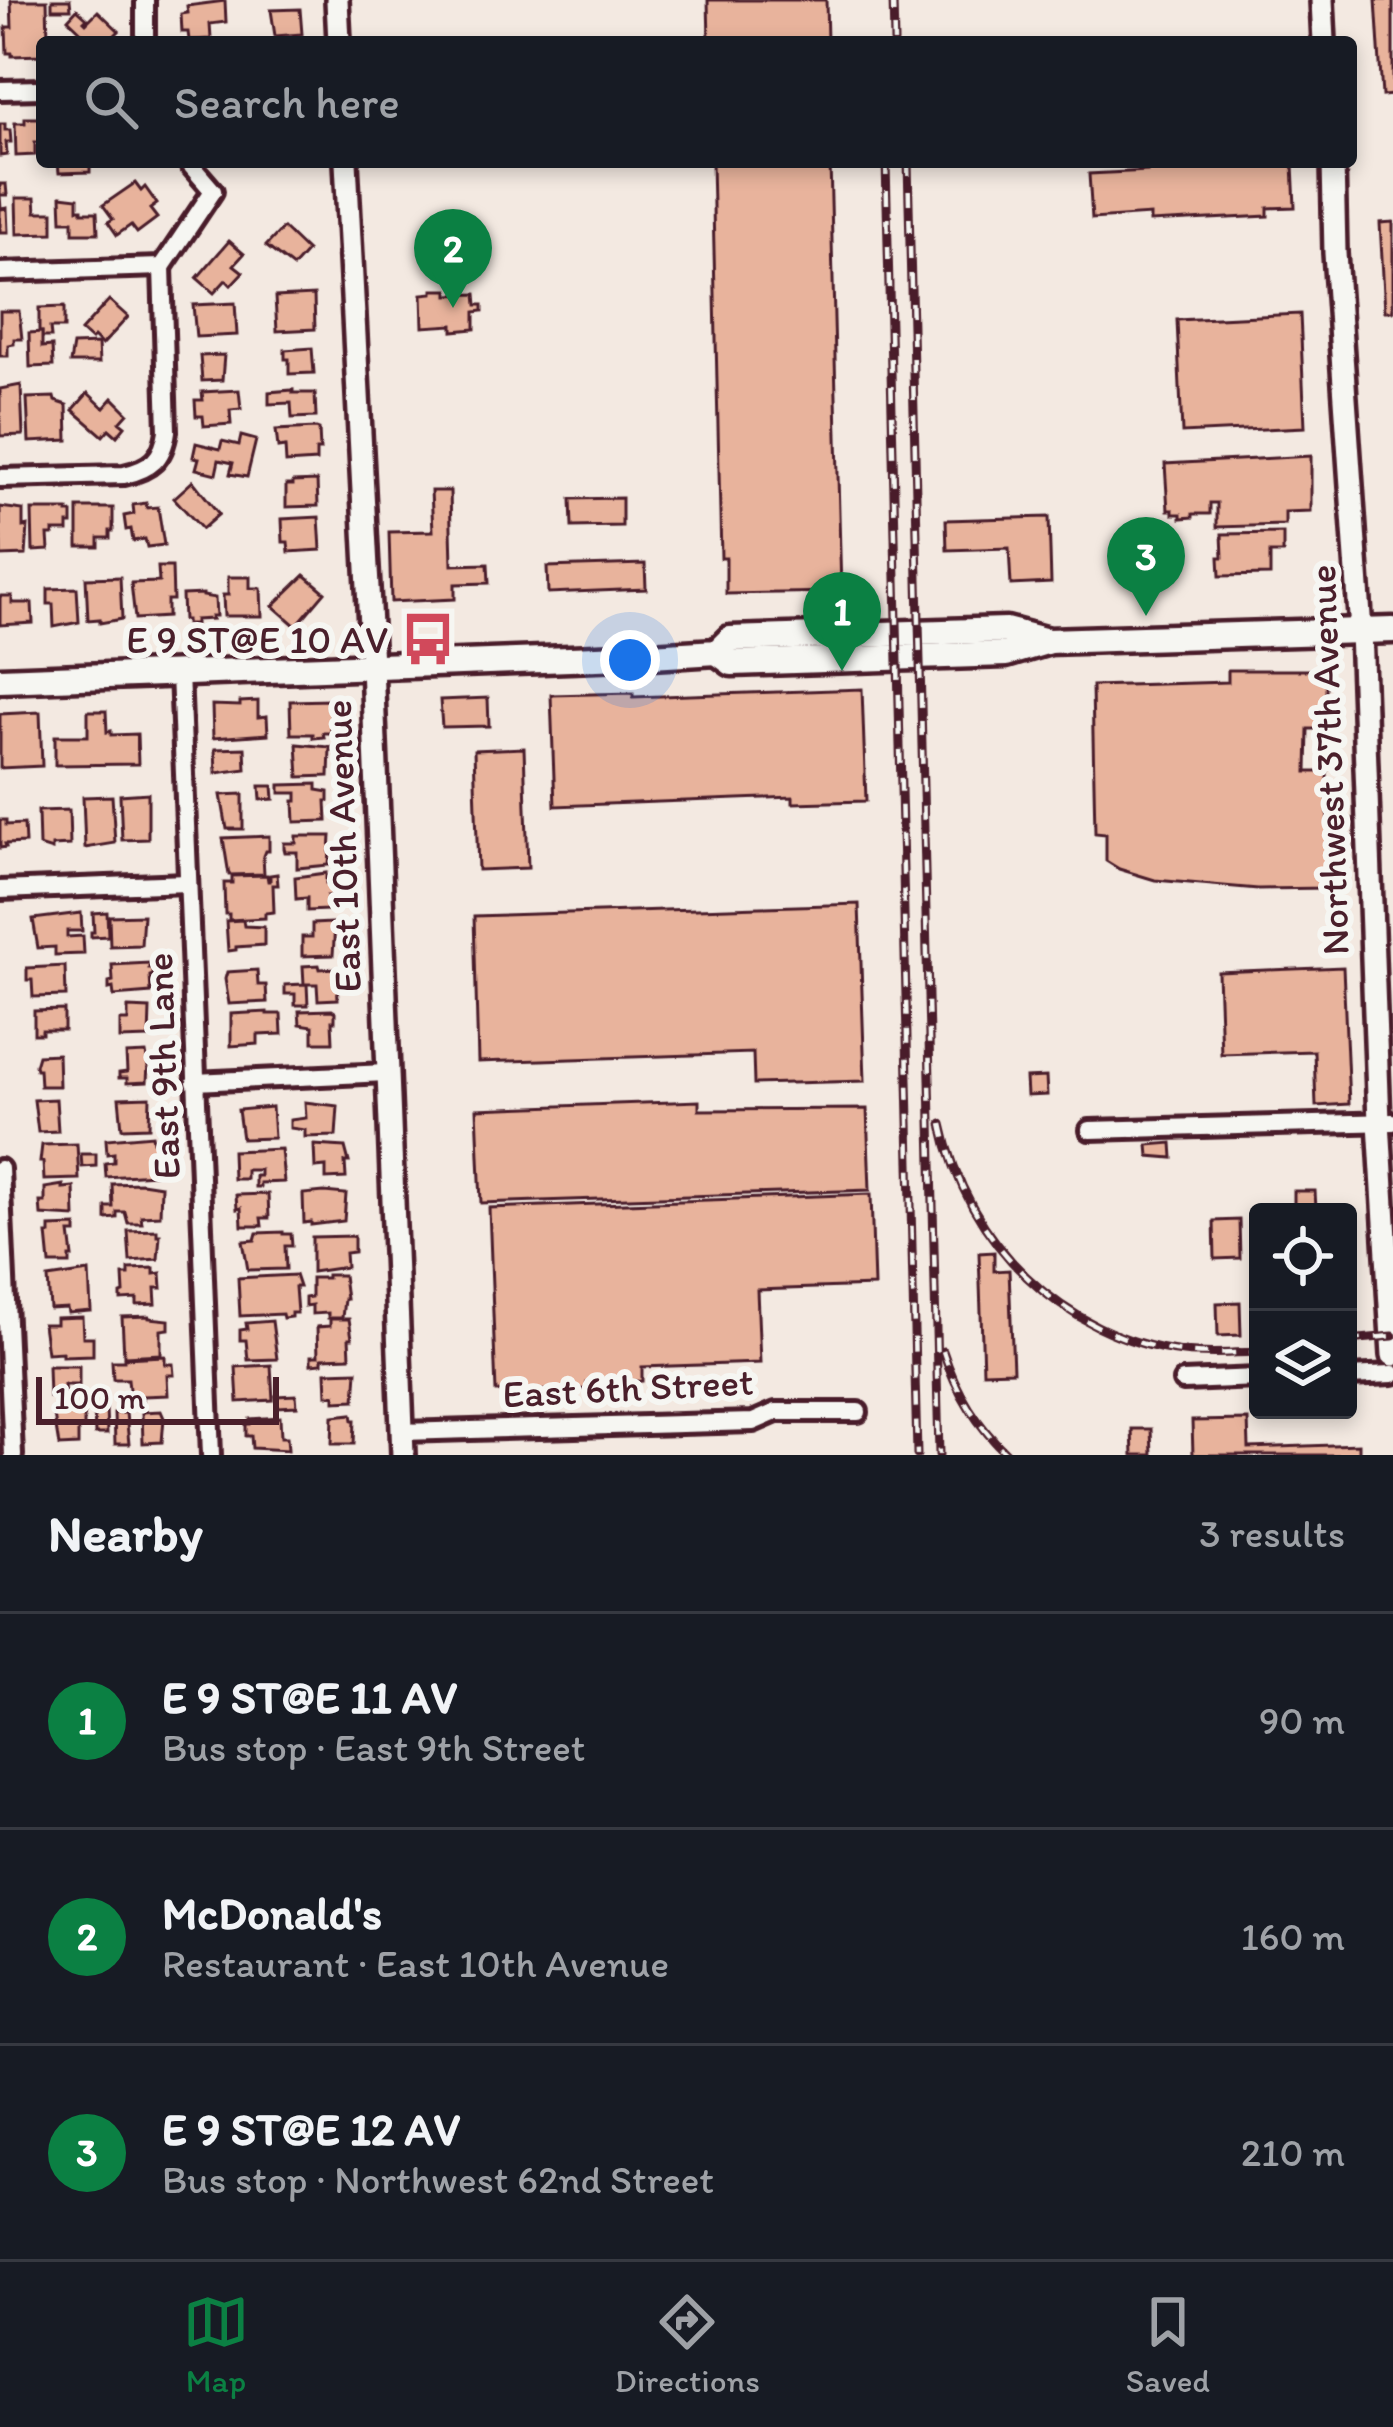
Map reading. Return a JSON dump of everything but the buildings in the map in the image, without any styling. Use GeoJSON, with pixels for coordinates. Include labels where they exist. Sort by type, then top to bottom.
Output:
{"type":"FeatureCollection","features":[{"type":"Feature","properties":{"kind":"main road"},"geometry":{"type":"LineString","coordinates":[[0,680],[717,652],[732,663],[919,644],[1006,654],[1048,641],[1393,630]]}},
{"type":"Feature","properties":{"kind":"street"},"geometry":{"type":"LineString","coordinates":[[145,0],[145,36]]}},
{"type":"Feature","properties":{"kind":"street"},"geometry":{"type":"LineString","coordinates":[[337,0],[339,36]]}},
{"type":"Feature","properties":{"kind":"street"},"geometry":{"type":"LineString","coordinates":[[1322,0],[1324,36]]}},
{"type":"Feature","properties":{"kind":"street"},"geometry":{"type":"LineString","coordinates":[[0,90],[36,89]]}},
{"type":"Feature","properties":{"kind":"street"},"geometry":{"type":"LineString","coordinates":[[0,478],[124,475],[153,464],[164,449],[162,267],[213,191],[193,168]]}},
{"type":"Feature","properties":{"kind":"street","name":"East 10th Avenue"},"geometry":{"type":"LineString","coordinates":[[346,168],[372,665],[403,1455]]}},
{"type":"Feature","properties":{"kind":"street","name":"Northwest 37th Avenue"},"geometry":{"type":"LineString","coordinates":[[1333,168],[1386,1122],[1393,1354]]}},
{"type":"Feature","properties":{"kind":"street"},"geometry":{"type":"LineString","coordinates":[[0,272],[162,267]]}},
{"type":"Feature","properties":{"kind":"street","name":"East 9th Lane"},"geometry":{"type":"LineString","coordinates":[[180,674],[211,1455]]}},
{"type":"Feature","properties":{"kind":"street"},"geometry":{"type":"LineString","coordinates":[[0,890],[188,883]]}},
{"type":"Feature","properties":{"kind":"street"},"geometry":{"type":"LineString","coordinates":[[195,1082],[386,1073]]}},
{"type":"Feature","properties":{"kind":"street"},"geometry":{"type":"LineString","coordinates":[[1090,1130],[1386,1122]]}},
{"type":"Feature","properties":{"kind":"street"},"geometry":{"type":"LineString","coordinates":[[0,1168],[13,1455]]}},
{"type":"Feature","properties":{"kind":"street"},"geometry":{"type":"LineString","coordinates":[[1357,1376],[1393,1374]]}},
{"type":"Feature","properties":{"kind":"street"},"geometry":{"type":"LineString","coordinates":[[1183,1381],[1249,1378]]}},
{"type":"Feature","properties":{"kind":"street","name":"East 6th Street"},"geometry":{"type":"LineString","coordinates":[[402,1432],[753,1422],[776,1412],[858,1412]]}},
{"type":"Feature","properties":{"kind":"railway"},"geometry":{"type":"LineString","coordinates":[[893,0],[894,36]]}},
{"type":"Feature","properties":{"kind":"railway"},"geometry":{"type":"LineString","coordinates":[[886,168],[917,1455]]}},
{"type":"Feature","properties":{"kind":"railway"},"geometry":{"type":"LineString","coordinates":[[908,168],[939,1455]]}},
{"type":"Feature","properties":{"kind":"railway"},"geometry":{"type":"LineString","coordinates":[[942,1124],[954,1167],[997,1244],[1026,1277],[1060,1304],[1098,1327],[1139,1343],[1192,1353],[1249,1352]]}},
{"type":"Feature","properties":{"kind":"railway"},"geometry":{"type":"LineString","coordinates":[[1357,1339],[1393,1336]]}},
{"type":"Feature","properties":{"kind":"railway"},"geometry":{"type":"LineString","coordinates":[[943,1351],[969,1407],[1008,1455]]}},
{"type":"Feature","properties":{"kind":"place","name":"McDonald's"},"geometry":{"type":"Point","coordinates":[453,308]}},
{"type":"Feature","properties":{"kind":"place","name":"E 9 ST@E 12 AV"},"geometry":{"type":"Point","coordinates":[1146,616]}},
{"type":"Feature","properties":{"kind":"place","name":"E 9 ST@E 10 AV"},"geometry":{"type":"Point","coordinates":[428,639]}},
{"type":"Feature","properties":{"kind":"place","name":"E 9 ST@E 11 AV"},"geometry":{"type":"Point","coordinates":[842,671]}}]}
